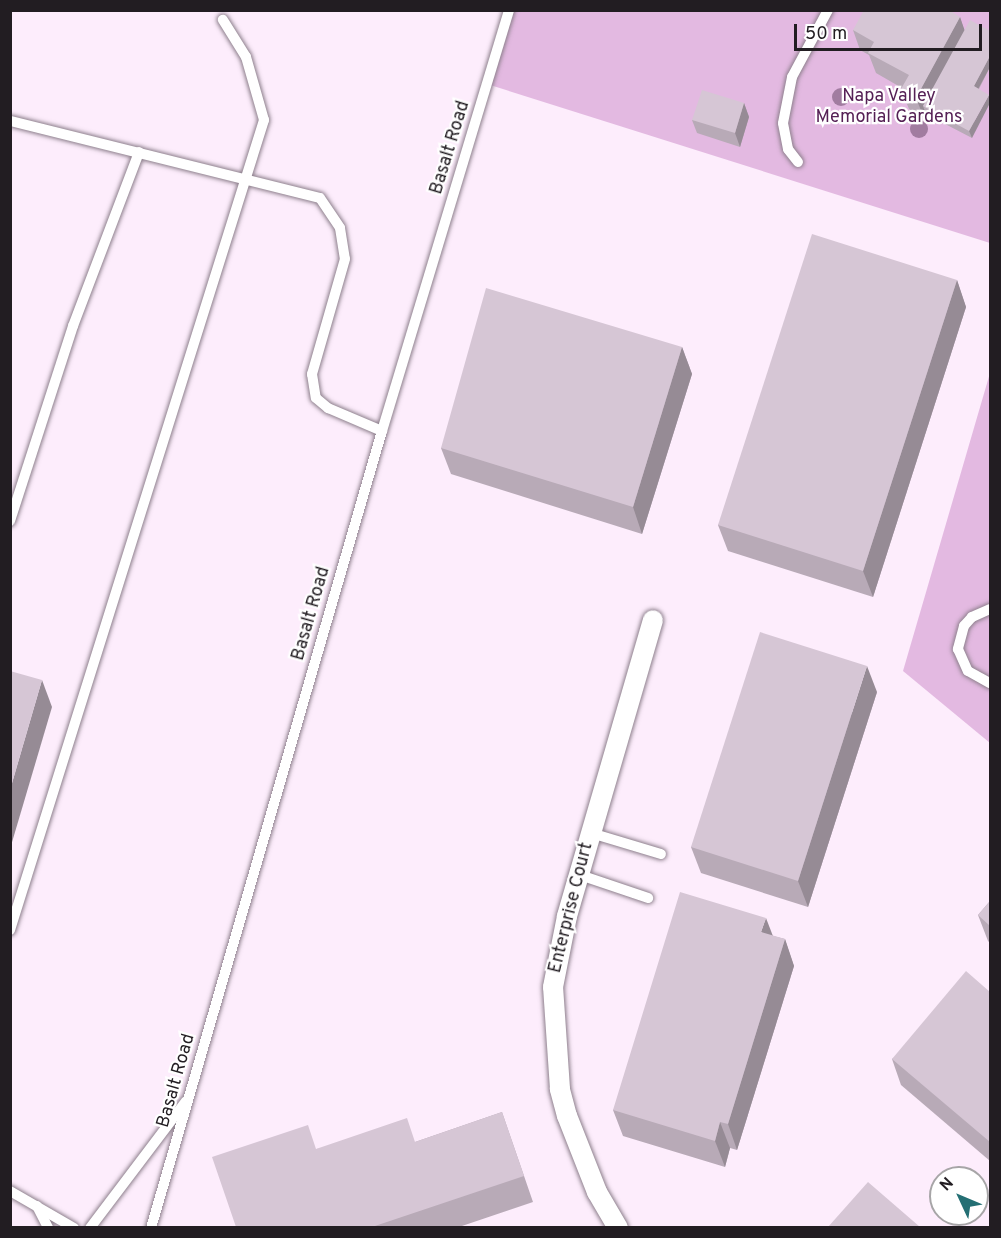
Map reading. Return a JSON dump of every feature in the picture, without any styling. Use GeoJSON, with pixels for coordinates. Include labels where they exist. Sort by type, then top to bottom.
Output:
{"type":"FeatureCollection","features":[{"type":"Feature","properties":{"kind":"street","name":"Enterprise Court"},"geometry":{"type":"LineString","coordinates":[[618,1227],[578,1151],[560,1089],[553,987],[558,951],[653,620]]}},
{"type":"Feature","properties":{"kind":"lane","name":"Basalt Road"},"geometry":{"type":"LineString","coordinates":[[151,1227],[382,431],[509,10]]}},
{"type":"Feature","properties":{"kind":"lane"},"geometry":{"type":"LineString","coordinates":[[798,162],[788,149],[783,123],[792,77],[828,10]]}},
{"type":"Feature","properties":{"kind":"lane"},"geometry":{"type":"LineString","coordinates":[[10,930],[264,120],[246,57],[223,20]]}},
{"type":"Feature","properties":{"kind":"lane"},"geometry":{"type":"LineString","coordinates":[[12,122],[320,198],[340,228],[345,259],[312,374],[316,398],[327,408],[382,431]]}},
{"type":"Feature","properties":{"kind":"lane"},"geometry":{"type":"LineString","coordinates":[[10,521],[73,326],[139,152]]}},
{"type":"Feature","properties":{"kind":"lane"},"geometry":{"type":"LineString","coordinates":[[990,609],[972,617],[964,626],[958,649],[968,671],[990,682]]}},
{"type":"Feature","properties":{"kind":"lane"},"geometry":{"type":"LineString","coordinates":[[591,833],[661,854]]}},
{"type":"Feature","properties":{"kind":"lane"},"geometry":{"type":"LineString","coordinates":[[580,875],[648,898]]}},
{"type":"Feature","properties":{"kind":"lane"},"geometry":{"type":"LineString","coordinates":[[90,1227],[189,1096]]}},
{"type":"Feature","properties":{"kind":"lane"},"geometry":{"type":"LineString","coordinates":[[10,1191],[74,1227]]}},
{"type":"Feature","properties":{"kind":"lane"},"geometry":{"type":"LineString","coordinates":[[37,1206],[48,1227]]}},
{"type":"Feature","properties":{"kind":"green space","name":"Napa Valley Memorial Gardens"},"geometry":{"type":"Polygon","coordinates":[[[509,11],[990,11],[990,243],[487,84],[509,11]]]}},
{"type":"Feature","properties":{"kind":"green space"},"geometry":{"type":"Polygon","coordinates":[[[990,373],[990,743],[903,671],[990,373]]]}},
{"type":"Feature","properties":{"kind":"building"},"geometry":{"type":"Polygon","coordinates":[[[864,10],[949,10],[960,17],[916,98],[901,89],[909,75],[868,53],[874,42],[853,30],[864,10]]]}},
{"type":"Feature","properties":{"kind":"building"},"geometry":{"type":"Polygon","coordinates":[[[970,20],[990,31],[990,56],[974,86],[989,95],[969,131],[923,106],[970,20]]]}},
{"type":"Feature","properties":{"kind":"building"},"geometry":{"type":"Polygon","coordinates":[[[702,90],[744,103],[735,133],[692,120],[702,90]]]}},
{"type":"Feature","properties":{"kind":"building"},"geometry":{"type":"Polygon","coordinates":[[[812,234],[957,280],[863,571],[718,525],[812,234]]]}},
{"type":"Feature","properties":{"kind":"building"},"geometry":{"type":"Polygon","coordinates":[[[486,288],[682,347],[633,507],[441,448],[486,288]]]}},
{"type":"Feature","properties":{"kind":"building"},"geometry":{"type":"Polygon","coordinates":[[[760,632],[867,666],[798,881],[691,847],[760,632]]]}},
{"type":"Feature","properties":{"kind":"building"},"geometry":{"type":"Polygon","coordinates":[[[10,671],[42,680],[10,790],[10,671]]]}},
{"type":"Feature","properties":{"kind":"building"},"geometry":{"type":"Polygon","coordinates":[[[680,892],[766,918],[761,932],[785,939],[728,1124],[720,1122],[715,1141],[613,1110],[680,892]]]}},
{"type":"Feature","properties":{"kind":"building"},"geometry":{"type":"Polygon","coordinates":[[[990,901],[990,926],[978,915],[990,901]]]}},
{"type":"Feature","properties":{"kind":"building"},"geometry":{"type":"Polygon","coordinates":[[[966,971],[990,992],[990,1142],[892,1059],[966,971]]]}},
{"type":"Feature","properties":{"kind":"building"},"geometry":{"type":"Polygon","coordinates":[[[502,1112],[524,1176],[372,1227],[236,1227],[212,1157],[308,1125],[316,1149],[407,1118],[415,1142],[502,1112]]]}},
{"type":"Feature","properties":{"kind":"building"},"geometry":{"type":"Polygon","coordinates":[[[868,1182],[920,1227],[828,1227],[868,1182]]]}}]}
